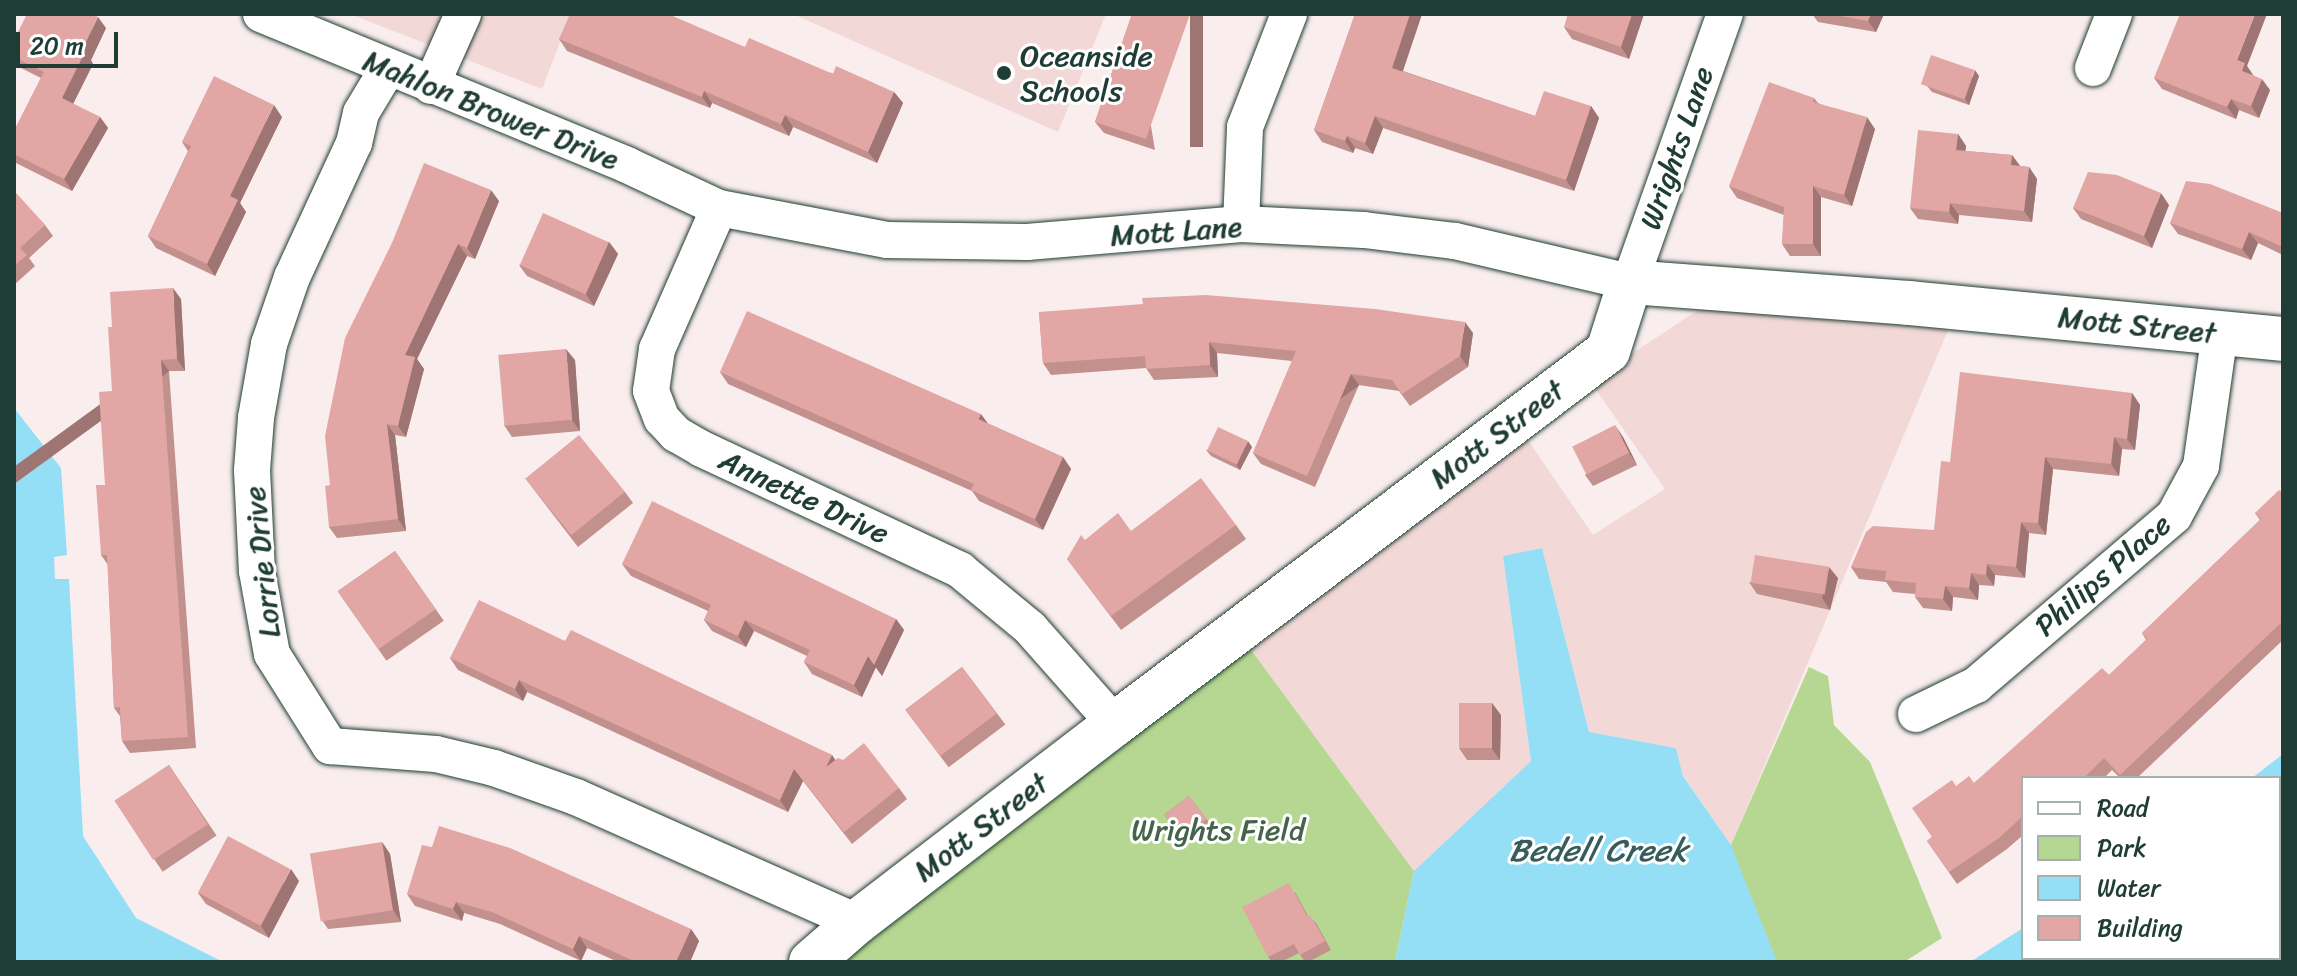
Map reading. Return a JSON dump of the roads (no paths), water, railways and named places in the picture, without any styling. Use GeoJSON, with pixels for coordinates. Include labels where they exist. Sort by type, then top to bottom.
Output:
{"type":"FeatureCollection","features":[{"type":"Feature","properties":{"kind":"street","name":"Mahlon Brower Drive"},"geometry":{"type":"LineString","coordinates":[[261,14],[627,165],[719,208]]}},
{"type":"Feature","properties":{"kind":"street"},"geometry":{"type":"LineString","coordinates":[[431,86],[463,14]]}},
{"type":"Feature","properties":{"kind":"street"},"geometry":{"type":"LineString","coordinates":[[1241,224],[1245,127],[1289,14]]}},
{"type":"Feature","properties":{"kind":"street","name":"Wrights Lane"},"geometry":{"type":"LineString","coordinates":[[1630,282],[1725,14]]}},
{"type":"Feature","properties":{"kind":"street"},"geometry":{"type":"LineString","coordinates":[[2093,68],[2114,14]]}},
{"type":"Feature","properties":{"kind":"street","name":"Lorrie Drive"},"geometry":{"type":"LineString","coordinates":[[388,68],[361,113],[354,143],[292,277],[269,344],[256,418],[252,470],[257,571],[272,654],[330,746],[436,754],[494,768],[576,797],[857,922]]}},
{"type":"Feature","properties":{"kind":"street","name":"Mott Lane"},"geometry":{"type":"LineString","coordinates":[[719,208],[887,240],[1027,242],[1241,224],[1364,230],[1455,241],[1630,282]]}},
{"type":"Feature","properties":{"kind":"street","name":"Annette Drive"},"geometry":{"type":"LineString","coordinates":[[719,208],[657,349],[651,391],[662,419],[676,434],[702,449],[960,570],[1030,628],[1115,724]]}},
{"type":"Feature","properties":{"kind":"street","name":"Mott Street"},"geometry":{"type":"LineString","coordinates":[[811,962],[857,922],[1115,724],[1608,351],[1630,282],[1909,303],[2283,339]]}},
{"type":"Feature","properties":{"kind":"street","name":"Philips Place"},"geometry":{"type":"LineString","coordinates":[[1916,714],[1976,685],[2174,516],[2201,466],[2220,333]]}},
{"type":"Feature","properties":{"kind":"water"},"geometry":{"type":"Polygon","coordinates":[[[14,408],[61,468],[67,555],[54,557],[55,579],[69,579],[83,836],[136,918],[223,962],[14,962],[14,408]]]}},
{"type":"Feature","properties":{"kind":"water","name":"Bedell Creek"},"geometry":{"type":"Polygon","coordinates":[[[1542,548],[1589,732],[1676,748],[1683,776],[1731,845],[1777,962],[1395,962],[1414,871],[1531,761],[1503,556],[1542,548]]]}},
{"type":"Feature","properties":{"kind":"water"},"geometry":{"type":"Polygon","coordinates":[[[2283,754],[2281,886],[2281,776],[2255,776],[2283,754]]]}},
{"type":"Feature","properties":{"kind":"water"},"geometry":{"type":"Polygon","coordinates":[[[2021,929],[2021,960],[2203,960],[2201,962],[1970,962],[2021,929]]]}},
{"type":"Feature","properties":{"kind":"place","name":"Oceanside Schools"},"geometry":{"type":"Point","coordinates":[1004,73]}},
{"type":"Feature","properties":{"kind":"park label","name":"Wrights Field"},"geometry":{"type":"Point","coordinates":[1218,830]}}]}
